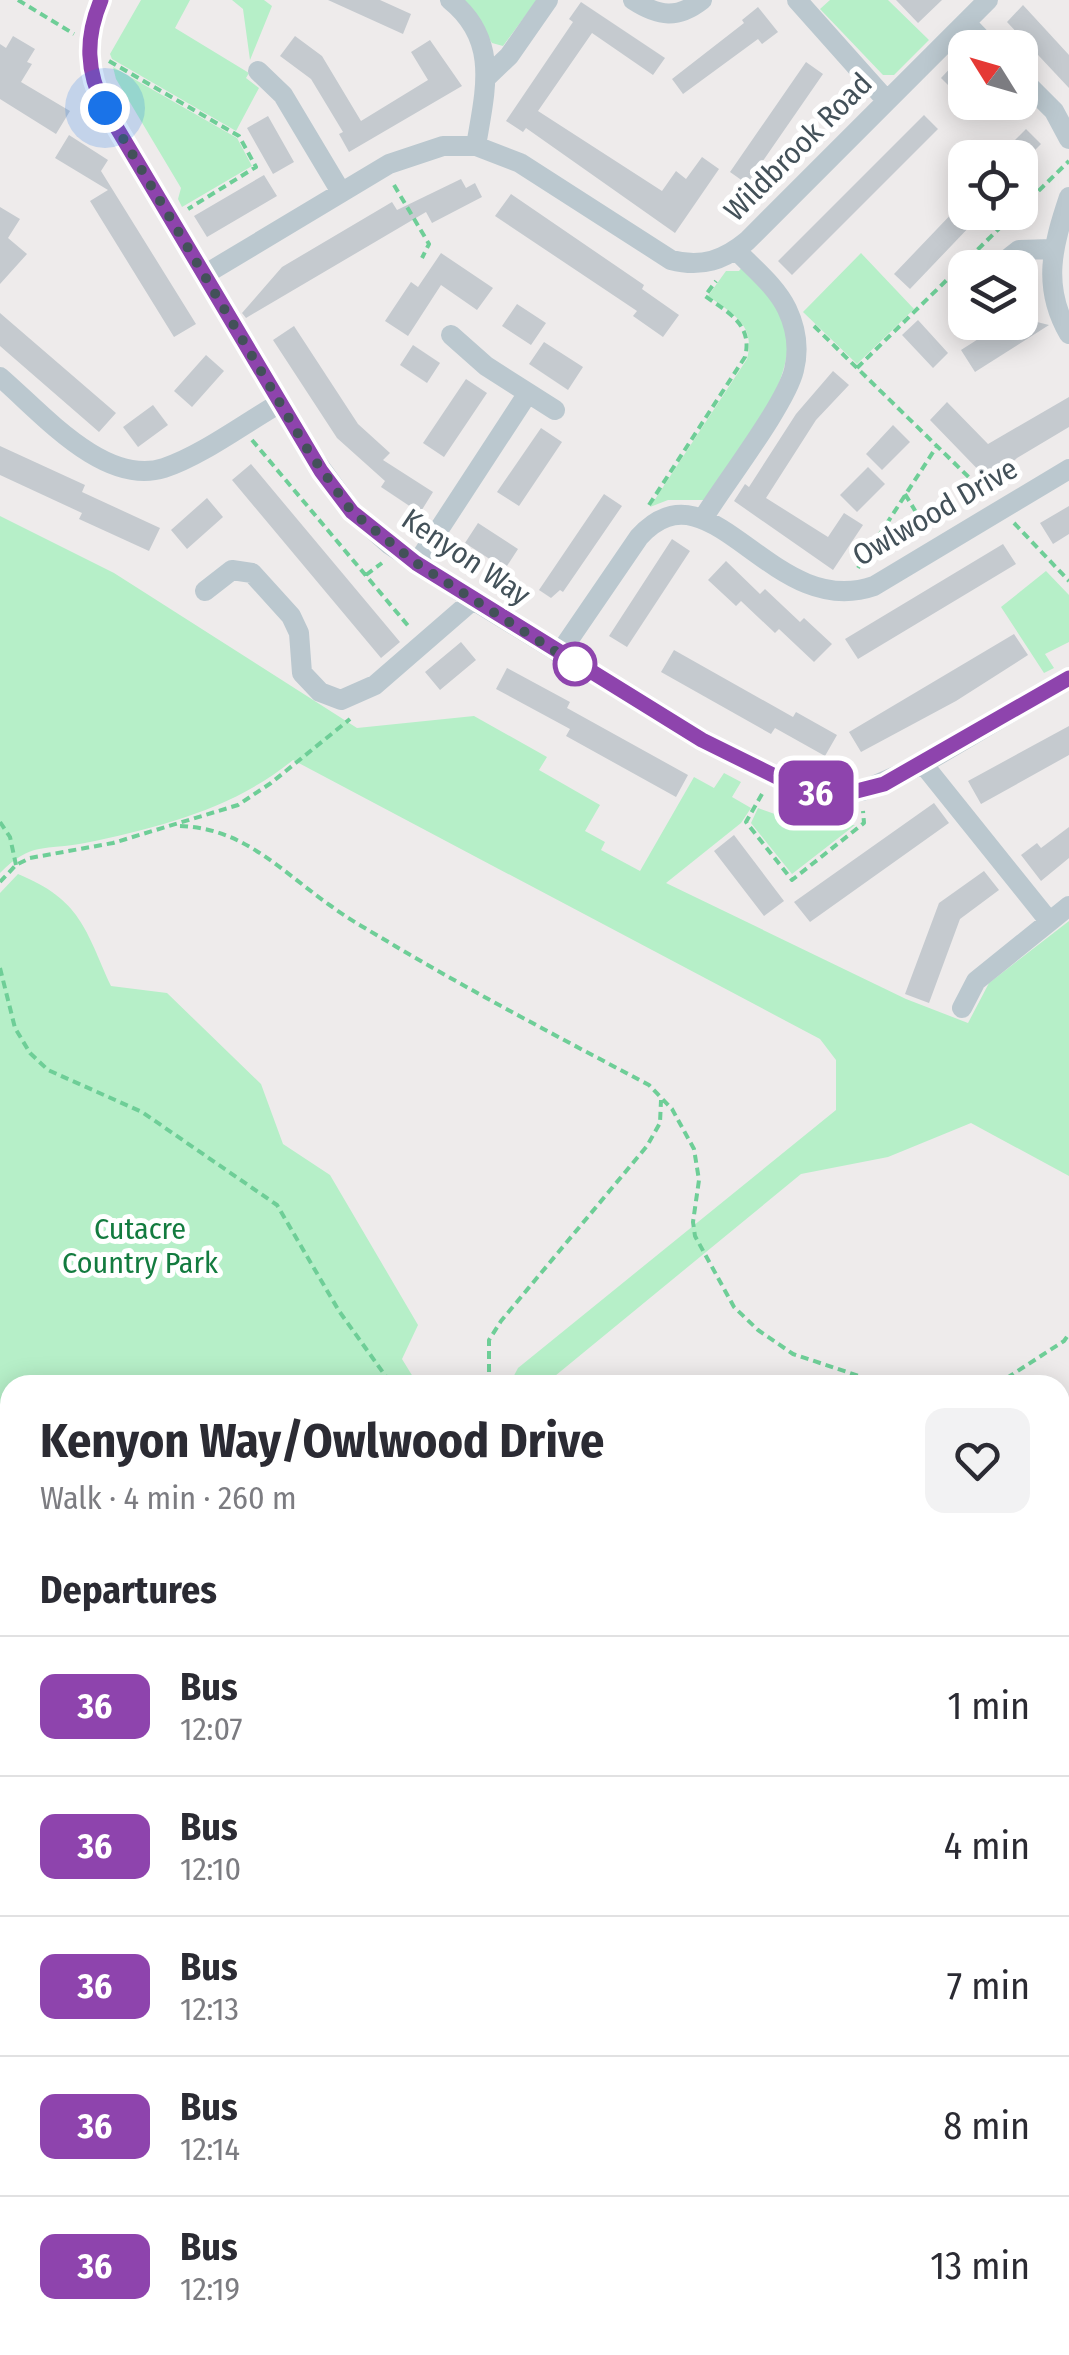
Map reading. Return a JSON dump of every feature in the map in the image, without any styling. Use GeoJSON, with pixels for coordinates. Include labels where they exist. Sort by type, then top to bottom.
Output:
{"type":"FeatureCollection","features":[{"type":"Feature","properties":{"kind":"street"},"geometry":{"type":"LineString","coordinates":[[89,52],[101,0]]}},
{"type":"Feature","properties":{"kind":"street"},"geometry":{"type":"LineString","coordinates":[[450,0],[476,29],[488,59],[476,146]]}},
{"type":"Feature","properties":{"kind":"street"},"geometry":{"type":"LineString","coordinates":[[488,76],[502,64],[548,0]]}},
{"type":"Feature","properties":{"kind":"street"},"geometry":{"type":"LineString","coordinates":[[633,0],[658,14],[671,15],[702,0]]}},
{"type":"Feature","properties":{"kind":"street"},"geometry":{"type":"LineString","coordinates":[[797,0],[887,101]]}},
{"type":"Feature","properties":{"kind":"street","name":"Wildbrook Road"},"geometry":{"type":"LineString","coordinates":[[204,275],[384,167],[430,149],[476,146],[540,174],[661,255],[682,263],[729,255],[988,0]]}},
{"type":"Feature","properties":{"kind":"street"},"geometry":{"type":"LineString","coordinates":[[966,23],[973,30]]}},
{"type":"Feature","properties":{"kind":"street","name":"Kenyon Way"},"geometry":{"type":"LineString","coordinates":[[89,52],[105,108],[321,471],[352,512],[416,563],[473,600],[771,777],[815,792],[862,791],[922,764],[1069,678]]}},
{"type":"Feature","properties":{"kind":"street"},"geometry":{"type":"LineString","coordinates":[[258,71],[283,95],[341,192]]}},
{"type":"Feature","properties":{"kind":"street"},"geometry":{"type":"LineString","coordinates":[[1038,95],[1054,111],[1069,139]]}},
{"type":"Feature","properties":{"kind":"street"},"geometry":{"type":"LineString","coordinates":[[1069,200],[1052,249],[1052,286],[1069,334]]}},
{"type":"Feature","properties":{"kind":"street"},"geometry":{"type":"LineString","coordinates":[[1019,250],[1052,249]]}},
{"type":"Feature","properties":{"kind":"street"},"geometry":{"type":"LineString","coordinates":[[559,654],[638,537],[652,524],[683,513],[704,517],[793,374],[796,344],[791,320],[779,297],[729,255]]}},
{"type":"Feature","properties":{"kind":"street"},"geometry":{"type":"LineString","coordinates":[[451,336],[486,366],[554,410]]}},
{"type":"Feature","properties":{"kind":"street"},"geometry":{"type":"LineString","coordinates":[[0,377],[92,454],[122,469],[165,468],[280,403]]}},
{"type":"Feature","properties":{"kind":"street"},"geometry":{"type":"LineString","coordinates":[[416,563],[528,394]]}},
{"type":"Feature","properties":{"kind":"street","name":"Owlwood Drive"},"geometry":{"type":"LineString","coordinates":[[704,517],[800,582],[842,593],[874,586],[1069,469]]}},
{"type":"Feature","properties":{"kind":"street"},"geometry":{"type":"LineString","coordinates":[[205,591],[232,570],[252,573],[296,624],[298,660],[310,684],[342,700],[362,694],[473,600]]}},
{"type":"Feature","properties":{"kind":"street"},"geometry":{"type":"LineString","coordinates":[[922,764],[1050,920]]}},
{"type":"Feature","properties":{"kind":"street"},"geometry":{"type":"LineString","coordinates":[[962,1008],[976,981],[1069,906]]}},
{"type":"Feature","properties":{"kind":"path"},"geometry":{"type":"LineString","coordinates":[[18,0],[89,52],[239,136],[256,167],[171,219]]}},
{"type":"Feature","properties":{"kind":"path"},"geometry":{"type":"LineString","coordinates":[[1038,191],[1069,161]]}},
{"type":"Feature","properties":{"kind":"path"},"geometry":{"type":"LineString","coordinates":[[384,167],[428,244],[422,258]]}},
{"type":"Feature","properties":{"kind":"path"},"geometry":{"type":"LineString","coordinates":[[858,368],[999,230]]}},
{"type":"Feature","properties":{"kind":"path"},"geometry":{"type":"LineString","coordinates":[[652,524],[650,502],[748,346],[743,326],[705,296],[729,255]]}},
{"type":"Feature","properties":{"kind":"path"},"geometry":{"type":"LineString","coordinates":[[791,320],[807,319],[1069,581]]}},
{"type":"Feature","properties":{"kind":"path"},"geometry":{"type":"LineString","coordinates":[[240,426],[423,643]]}},
{"type":"Feature","properties":{"kind":"path"},"geometry":{"type":"LineString","coordinates":[[842,593],[936,446]]}},
{"type":"Feature","properties":{"kind":"path"},"geometry":{"type":"LineString","coordinates":[[905,494],[939,548]]}},
{"type":"Feature","properties":{"kind":"path"},"geometry":{"type":"LineString","coordinates":[[871,548],[875,550],[963,496],[980,523]]}},
{"type":"Feature","properties":{"kind":"path"},"geometry":{"type":"LineString","coordinates":[[0,882],[16,865],[30,858],[180,826],[238,805],[272,783],[354,715],[362,694]]}},
{"type":"Feature","properties":{"kind":"path"},"geometry":{"type":"LineString","coordinates":[[771,777],[746,822],[792,880],[864,824],[862,791]]}},
{"type":"Feature","properties":{"kind":"path"},"geometry":{"type":"LineString","coordinates":[[0,822],[10,837],[16,865]]}},
{"type":"Feature","properties":{"kind":"path"},"geometry":{"type":"LineString","coordinates":[[180,826],[204,826],[244,842],[332,907],[396,946],[649,1085],[672,1109],[694,1149],[699,1180],[692,1222],[695,1236],[734,1307],[758,1330],[793,1354],[856,1375]]}},
{"type":"Feature","properties":{"kind":"path"},"geometry":{"type":"LineString","coordinates":[[0,968],[16,1028],[30,1053],[48,1070],[142,1112],[278,1205],[339,1310],[385,1375]]}},
{"type":"Feature","properties":{"kind":"path"},"geometry":{"type":"LineString","coordinates":[[489,1375],[489,1340],[647,1146],[660,1123],[660,1096]]}},
{"type":"Feature","properties":{"kind":"path"},"geometry":{"type":"LineString","coordinates":[[1010,1375],[1069,1334]]}},
{"type":"Feature","properties":{"kind":"green space"},"geometry":{"type":"Polygon","coordinates":[[[141,0],[190,0],[175,28],[249,73],[246,78],[259,88],[236,131],[112,59],[110,54],[141,0]]]}},
{"type":"Feature","properties":{"kind":"green space"},"geometry":{"type":"Polygon","coordinates":[[[232,0],[264,0],[272,6],[250,60],[243,9],[232,0]]]}},
{"type":"Feature","properties":{"kind":"green space"},"geometry":{"type":"Polygon","coordinates":[[[464,0],[537,0],[503,46],[492,43],[464,0]]]}},
{"type":"Feature","properties":{"kind":"green space"},"geometry":{"type":"Polygon","coordinates":[[[830,0],[888,0],[929,40],[894,75],[883,75],[820,9],[830,0]]]}},
{"type":"Feature","properties":{"kind":"green space"},"geometry":{"type":"Polygon","coordinates":[[[113,67],[237,138],[252,166],[182,207],[178,199],[181,188],[116,79],[113,67]]]}},
{"type":"Feature","properties":{"kind":"green space"},"geometry":{"type":"Polygon","coordinates":[[[861,253],[914,309],[857,364],[803,312],[861,253]]]}},
{"type":"Feature","properties":{"kind":"green space"},"geometry":{"type":"Polygon","coordinates":[[[742,267],[772,299],[784,322],[788,344],[776,391],[706,500],[668,500],[650,507],[747,359],[745,329],[734,315],[708,296],[726,271],[739,271],[742,267]]]}},
{"type":"Feature","properties":{"kind":"green space"},"geometry":{"type":"Polygon","coordinates":[[[0,516],[114,573],[357,728],[474,716],[547,757],[539,770],[600,805],[585,831],[605,842],[601,850],[640,871],[694,777],[714,788],[724,773],[741,782],[732,797],[751,808],[741,823],[666,883],[906,999],[968,1023],[989,983],[1069,921],[1069,1176],[971,1123],[888,1157],[801,1174],[556,1375],[514,1375],[518,1368],[836,1110],[836,1060],[820,1039],[293,760],[221,804],[113,837],[39,849],[21,856],[0,873],[0,516]]]}},
{"type":"Feature","properties":{"kind":"green space"},"geometry":{"type":"Polygon","coordinates":[[[1046,571],[1069,595],[1069,642],[1045,654],[1054,668],[1044,673],[1001,607],[1046,571]]]}},
{"type":"Feature","properties":{"kind":"green space"},"geometry":{"type":"Polygon","coordinates":[[[758,808],[803,824],[855,825],[792,874],[751,823],[758,808]]]}},
{"type":"Feature","properties":{"kind":"green space","name":"Cutacre Country Park"},"geometry":{"type":"Polygon","coordinates":[[[18,874],[55,894],[87,932],[111,986],[167,993],[261,1084],[283,1144],[330,1175],[418,1325],[402,1359],[412,1375],[0,1375],[0,893],[18,874]]]}},
{"type":"Feature","properties":{"kind":"building"},"geometry":{"type":"Polygon","coordinates":[[[328,0],[380,0],[411,14],[403,34],[328,0]]]}},
{"type":"Feature","properties":{"kind":"building"},"geometry":{"type":"Polygon","coordinates":[[[896,0],[942,0],[918,23],[896,0]]]}},
{"type":"Feature","properties":{"kind":"building"},"geometry":{"type":"Polygon","coordinates":[[[581,2],[665,58],[653,75],[592,33],[538,111],[662,191],[676,171],[686,179],[702,157],[719,169],[675,233],[526,128],[523,132],[506,121],[573,22],[569,19],[581,2]]]}},
{"type":"Feature","properties":{"kind":"building"},"geometry":{"type":"Polygon","coordinates":[[[1023,5],[1069,55],[1069,88],[1038,55],[1038,30],[1015,30],[1007,22],[1023,5]]]}},
{"type":"Feature","properties":{"kind":"building"},"geometry":{"type":"Polygon","coordinates":[[[758,7],[778,32],[762,44],[758,39],[683,94],[672,79],[744,23],[742,20],[758,7]]]}},
{"type":"Feature","properties":{"kind":"building"},"geometry":{"type":"Polygon","coordinates":[[[13,36],[35,49],[27,62],[32,64],[21,82],[70,111],[56,134],[0,99],[0,44],[6,48],[13,36]]]}},
{"type":"Feature","properties":{"kind":"building"},"geometry":{"type":"Polygon","coordinates":[[[295,36],[322,56],[361,121],[428,80],[411,52],[430,40],[462,86],[349,152],[339,134],[343,132],[311,79],[280,56],[295,36]]]}},
{"type":"Feature","properties":{"kind":"building"},"geometry":{"type":"Polygon","coordinates":[[[806,62],[823,74],[747,184],[730,172],[806,62]]]}},
{"type":"Feature","properties":{"kind":"building"},"geometry":{"type":"Polygon","coordinates":[[[924,115],[938,129],[792,275],[778,261],[924,115]]]}},
{"type":"Feature","properties":{"kind":"building"},"geometry":{"type":"Polygon","coordinates":[[[268,116],[294,162],[273,174],[247,128],[268,116]]]}},
{"type":"Feature","properties":{"kind":"building"},"geometry":{"type":"Polygon","coordinates":[[[1026,129],[1037,140],[1015,140],[1026,129]]]}},
{"type":"Feature","properties":{"kind":"building"},"geometry":{"type":"Polygon","coordinates":[[[69,135],[108,160],[101,171],[196,324],[174,337],[90,201],[108,190],[55,158],[69,135]]]}},
{"type":"Feature","properties":{"kind":"building"},"geometry":{"type":"Polygon","coordinates":[[[264,175],[277,196],[207,237],[194,216],[264,175]]]}},
{"type":"Feature","properties":{"kind":"building"},"geometry":{"type":"Polygon","coordinates":[[[461,179],[466,188],[475,183],[482,197],[432,223],[426,212],[246,318],[242,313],[282,267],[392,202],[397,210],[461,179]]]}},
{"type":"Feature","properties":{"kind":"building"},"geometry":{"type":"Polygon","coordinates":[[[511,194],[644,285],[642,289],[679,315],[663,337],[633,316],[637,311],[495,216],[511,194]]]}},
{"type":"Feature","properties":{"kind":"building"},"geometry":{"type":"Polygon","coordinates":[[[0,207],[20,219],[8,238],[27,254],[0,284],[0,207]]]}},
{"type":"Feature","properties":{"kind":"building"},"geometry":{"type":"Polygon","coordinates":[[[948,217],[948,230],[966,230],[910,289],[894,274],[948,217]]]}},
{"type":"Feature","properties":{"kind":"building"},"geometry":{"type":"Polygon","coordinates":[[[441,253],[493,288],[477,310],[441,285],[408,336],[385,321],[411,282],[418,287],[441,253]]]}},
{"type":"Feature","properties":{"kind":"building"},"geometry":{"type":"Polygon","coordinates":[[[517,304],[546,323],[531,345],[502,326],[517,304]]]}},
{"type":"Feature","properties":{"kind":"building"},"geometry":{"type":"Polygon","coordinates":[[[0,313],[116,413],[99,432],[0,346],[0,313]]]}},
{"type":"Feature","properties":{"kind":"building"},"geometry":{"type":"Polygon","coordinates":[[[918,320],[948,353],[933,368],[902,335],[918,320]]]}},
{"type":"Feature","properties":{"kind":"building"},"geometry":{"type":"Polygon","coordinates":[[[294,326],[358,424],[390,453],[383,460],[433,492],[420,513],[381,487],[385,481],[337,438],[273,340],[294,326]]]}},
{"type":"Feature","properties":{"kind":"building"},"geometry":{"type":"Polygon","coordinates":[[[977,340],[1025,340],[975,372],[961,350],[977,340]]]}},
{"type":"Feature","properties":{"kind":"building"},"geometry":{"type":"Polygon","coordinates":[[[544,342],[583,367],[568,390],[529,364],[544,342]]]}},
{"type":"Feature","properties":{"kind":"building"},"geometry":{"type":"Polygon","coordinates":[[[413,345],[440,363],[427,383],[400,365],[413,345]]]}},
{"type":"Feature","properties":{"kind":"building"},"geometry":{"type":"Polygon","coordinates":[[[206,355],[224,371],[192,407],[174,391],[206,355]]]}},
{"type":"Feature","properties":{"kind":"building"},"geometry":{"type":"Polygon","coordinates":[[[833,371],[849,385],[816,420],[766,498],[828,537],[844,513],[863,525],[833,570],[734,501],[745,484],[749,487],[796,414],[833,371]]]}},
{"type":"Feature","properties":{"kind":"building"},"geometry":{"type":"Polygon","coordinates":[[[466,379],[487,393],[444,457],[423,443],[466,379]]]}},
{"type":"Feature","properties":{"kind":"building"},"geometry":{"type":"Polygon","coordinates":[[[1069,397],[1069,427],[1017,458],[991,483],[930,420],[947,402],[988,444],[1069,397]]]}},
{"type":"Feature","properties":{"kind":"building"},"geometry":{"type":"Polygon","coordinates":[[[153,405],[168,425],[138,447],[123,427],[153,405]]]}},
{"type":"Feature","properties":{"kind":"building"},"geometry":{"type":"Polygon","coordinates":[[[893,425],[910,442],[882,470],[866,454],[893,425]]]}},
{"type":"Feature","properties":{"kind":"building"},"geometry":{"type":"Polygon","coordinates":[[[541,428],[562,442],[519,506],[497,492],[541,428]]]}},
{"type":"Feature","properties":{"kind":"building"},"geometry":{"type":"Polygon","coordinates":[[[0,446],[85,485],[82,492],[160,528],[149,551],[79,519],[82,513],[0,475],[0,446]]]}},
{"type":"Feature","properties":{"kind":"building"},"geometry":{"type":"Polygon","coordinates":[[[251,464],[400,642],[381,658],[232,480],[251,464]]]}},
{"type":"Feature","properties":{"kind":"building"},"geometry":{"type":"Polygon","coordinates":[[[868,467],[885,484],[857,512],[840,495],[868,467]]]}},
{"type":"Feature","properties":{"kind":"building"},"geometry":{"type":"Polygon","coordinates":[[[604,494],[622,506],[563,592],[560,590],[551,598],[539,590],[604,494]]]}},
{"type":"Feature","properties":{"kind":"building"},"geometry":{"type":"Polygon","coordinates":[[[207,498],[223,517],[187,549],[171,530],[207,498]]]}},
{"type":"Feature","properties":{"kind":"building"},"geometry":{"type":"Polygon","coordinates":[[[1069,506],[1069,534],[1053,544],[1040,523],[1069,506]]]}},
{"type":"Feature","properties":{"kind":"building"},"geometry":{"type":"Polygon","coordinates":[[[478,523],[518,549],[505,569],[465,543],[478,523]]]}},
{"type":"Feature","properties":{"kind":"building"},"geometry":{"type":"Polygon","coordinates":[[[672,539],[690,551],[627,647],[609,636],[672,539]]]}},
{"type":"Feature","properties":{"kind":"building"},"geometry":{"type":"Polygon","coordinates":[[[1003,544],[1016,564],[858,659],[845,639],[1003,544]]]}},
{"type":"Feature","properties":{"kind":"building"},"geometry":{"type":"Polygon","coordinates":[[[726,561],[760,594],[765,589],[800,622],[804,618],[832,644],[814,662],[741,601],[736,606],[708,580],[726,561]]]}},
{"type":"Feature","properties":{"kind":"building"},"geometry":{"type":"Polygon","coordinates":[[[1014,634],[1028,655],[956,701],[861,752],[849,732],[1014,634]]]}},
{"type":"Feature","properties":{"kind":"building"},"geometry":{"type":"Polygon","coordinates":[[[461,642],[476,660],[440,690],[425,672],[461,642]]]}},
{"type":"Feature","properties":{"kind":"building"},"geometry":{"type":"Polygon","coordinates":[[[674,650],[793,717],[796,712],[837,735],[825,756],[775,728],[771,734],[661,672],[674,650]]]}},
{"type":"Feature","properties":{"kind":"building"},"geometry":{"type":"Polygon","coordinates":[[[507,668],[570,702],[567,708],[688,775],[676,797],[566,736],[570,729],[496,689],[507,668]]]}},
{"type":"Feature","properties":{"kind":"building"},"geometry":{"type":"Polygon","coordinates":[[[1069,726],[1069,755],[981,804],[968,781],[1069,726]]]}},
{"type":"Feature","properties":{"kind":"building"},"geometry":{"type":"Polygon","coordinates":[[[934,803],[949,823],[810,922],[794,902],[934,803]]]}},
{"type":"Feature","properties":{"kind":"building"},"geometry":{"type":"Polygon","coordinates":[[[1069,827],[1069,858],[1041,881],[1021,855],[1037,843],[1041,848],[1069,827]]]}},
{"type":"Feature","properties":{"kind":"building"},"geometry":{"type":"Polygon","coordinates":[[[734,835],[784,901],[764,916],[714,851],[734,835]]]}},
{"type":"Feature","properties":{"kind":"building"},"geometry":{"type":"Polygon","coordinates":[[[984,871],[999,890],[960,919],[929,1003],[905,994],[939,903],[984,871]]]}},
{"type":"Feature","properties":{"kind":"bus line","name":"36"},"geometry":{"type":"LineString","coordinates":[[101,0],[92,27],[88,61],[96,92],[321,471],[352,512],[390,545],[702,740],[784,783],[815,792],[845,794],[894,780],[1069,678]]}},
{"type":"Feature","properties":{"kind":"route"},"geometry":{"type":"LineString","coordinates":[[105,108],[309,452],[352,512],[416,563],[588,672],[575,664]]}}]}
